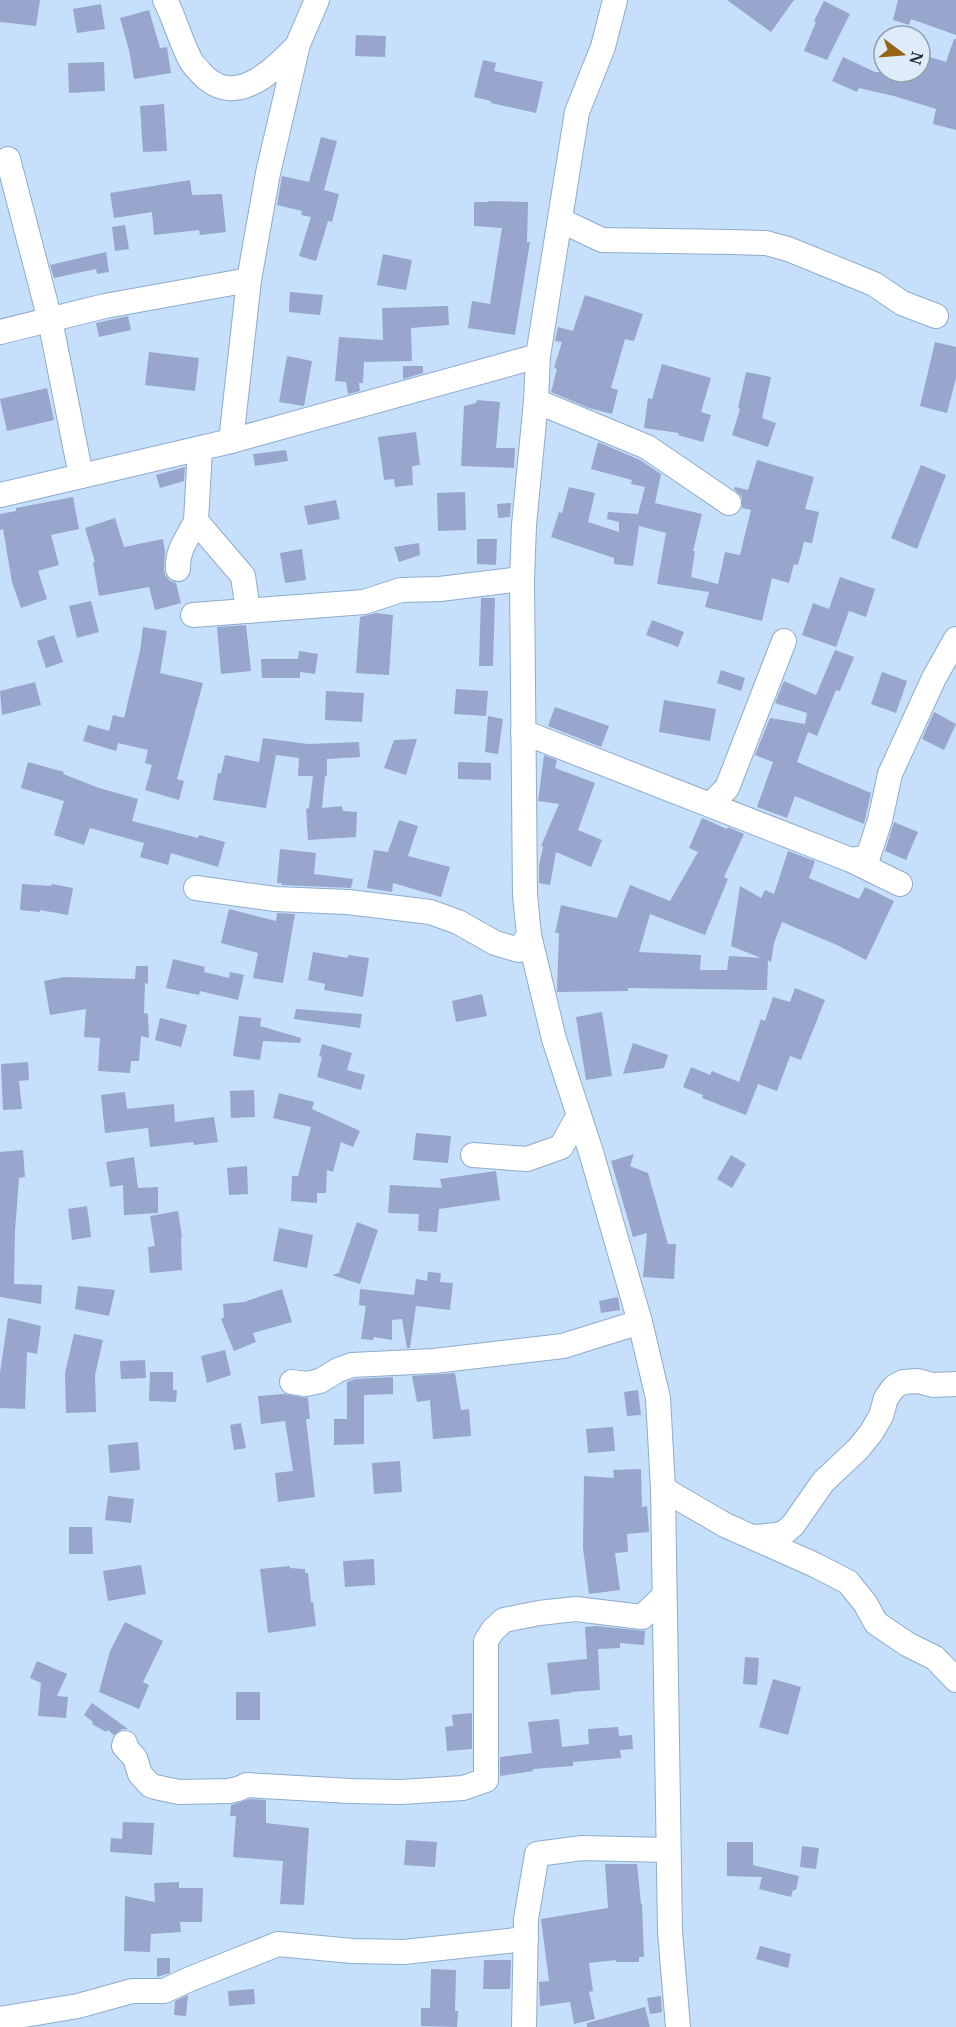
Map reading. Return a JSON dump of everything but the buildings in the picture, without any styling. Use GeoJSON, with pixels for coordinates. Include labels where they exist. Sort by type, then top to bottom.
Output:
{"type":"FeatureCollection","features":[{"type":"Feature","properties":{"kind":"street"},"geometry":{"type":"LineString","coordinates":[[165,0],[191,62],[208,81],[229,89],[247,86],[264,76],[278,66],[298,44]]}},
{"type":"Feature","properties":{"kind":"street"},"geometry":{"type":"LineString","coordinates":[[231,441],[249,280],[268,173],[298,44],[316,0]]}},
{"type":"Feature","properties":{"kind":"street"},"geometry":{"type":"LineString","coordinates":[[615,0],[603,46],[577,112],[538,356],[536,402],[524,525],[522,579],[525,895],[529,935],[554,1039],[579,1115],[640,1322],[658,1398],[663,1489],[670,1932],[678,2027]]}},
{"type":"Feature","properties":{"kind":"street"},"geometry":{"type":"LineString","coordinates":[[8,159],[50,320],[81,476]]}},
{"type":"Feature","properties":{"kind":"street"},"geometry":{"type":"LineString","coordinates":[[560,220],[602,240],[766,243],[788,249],[874,284],[902,303],[936,316]]}},
{"type":"Feature","properties":{"kind":"street"},"geometry":{"type":"LineString","coordinates":[[0,332],[105,306],[249,280]]}},
{"type":"Feature","properties":{"kind":"street"},"geometry":{"type":"LineString","coordinates":[[0,495],[231,441],[538,356]]}},
{"type":"Feature","properties":{"kind":"street"},"geometry":{"type":"LineString","coordinates":[[536,402],[647,447],[729,503]]}},
{"type":"Feature","properties":{"kind":"street"},"geometry":{"type":"LineString","coordinates":[[178,568],[181,547],[189,538],[196,521],[200,449]]}},
{"type":"Feature","properties":{"kind":"street"},"geometry":{"type":"LineString","coordinates":[[196,521],[243,576],[248,611]]}},
{"type":"Feature","properties":{"kind":"street"},"geometry":{"type":"LineString","coordinates":[[193,615],[364,602],[401,590],[440,589],[522,579]]}},
{"type":"Feature","properties":{"kind":"street"},"geometry":{"type":"LineString","coordinates":[[851,860],[868,857],[880,820],[890,774],[934,678],[956,639]]}},
{"type":"Feature","properties":{"kind":"street"},"geometry":{"type":"LineString","coordinates":[[711,804],[727,788],[784,641]]}},
{"type":"Feature","properties":{"kind":"street"},"geometry":{"type":"LineString","coordinates":[[523,732],[851,860],[900,884]]}},
{"type":"Feature","properties":{"kind":"street"},"geometry":{"type":"LineString","coordinates":[[196,888],[275,899],[348,902],[430,912],[458,922],[495,943],[519,950],[529,935]]}},
{"type":"Feature","properties":{"kind":"street"},"geometry":{"type":"LineString","coordinates":[[473,1155],[527,1159],[561,1147],[579,1115]]}},
{"type":"Feature","properties":{"kind":"street"},"geometry":{"type":"LineString","coordinates":[[292,1382],[306,1384],[320,1382],[338,1370],[352,1365],[435,1361],[563,1346],[640,1322]]}},
{"type":"Feature","properties":{"kind":"street"},"geometry":{"type":"LineString","coordinates":[[755,1537],[777,1535],[793,1525],[823,1482],[858,1449],[871,1433],[881,1416],[886,1398],[894,1388],[903,1382],[918,1381],[933,1385],[956,1384]]}},
{"type":"Feature","properties":{"kind":"street"},"geometry":{"type":"LineString","coordinates":[[663,1489],[724,1525],[755,1537],[848,1582],[865,1603],[876,1623],[907,1644],[935,1658],[956,1680]]}},
{"type":"Feature","properties":{"kind":"street"},"geometry":{"type":"LineString","coordinates":[[125,1743],[124,1746],[135,1758],[140,1774],[150,1785],[174,1791],[229,1791],[247,1785],[380,1792],[463,1788],[486,1780],[486,1641],[493,1630],[504,1620],[576,1609],[642,1617],[663,1597]]}},
{"type":"Feature","properties":{"kind":"street"},"geometry":{"type":"LineString","coordinates":[[524,2027],[526,1919],[537,1854],[582,1848],[668,1850]]}},
{"type":"Feature","properties":{"kind":"street"},"geometry":{"type":"LineString","coordinates":[[0,2019],[78,2006],[132,1991],[164,1991],[190,1978],[278,1944],[352,1951],[404,1952],[526,1939]]}}]}
